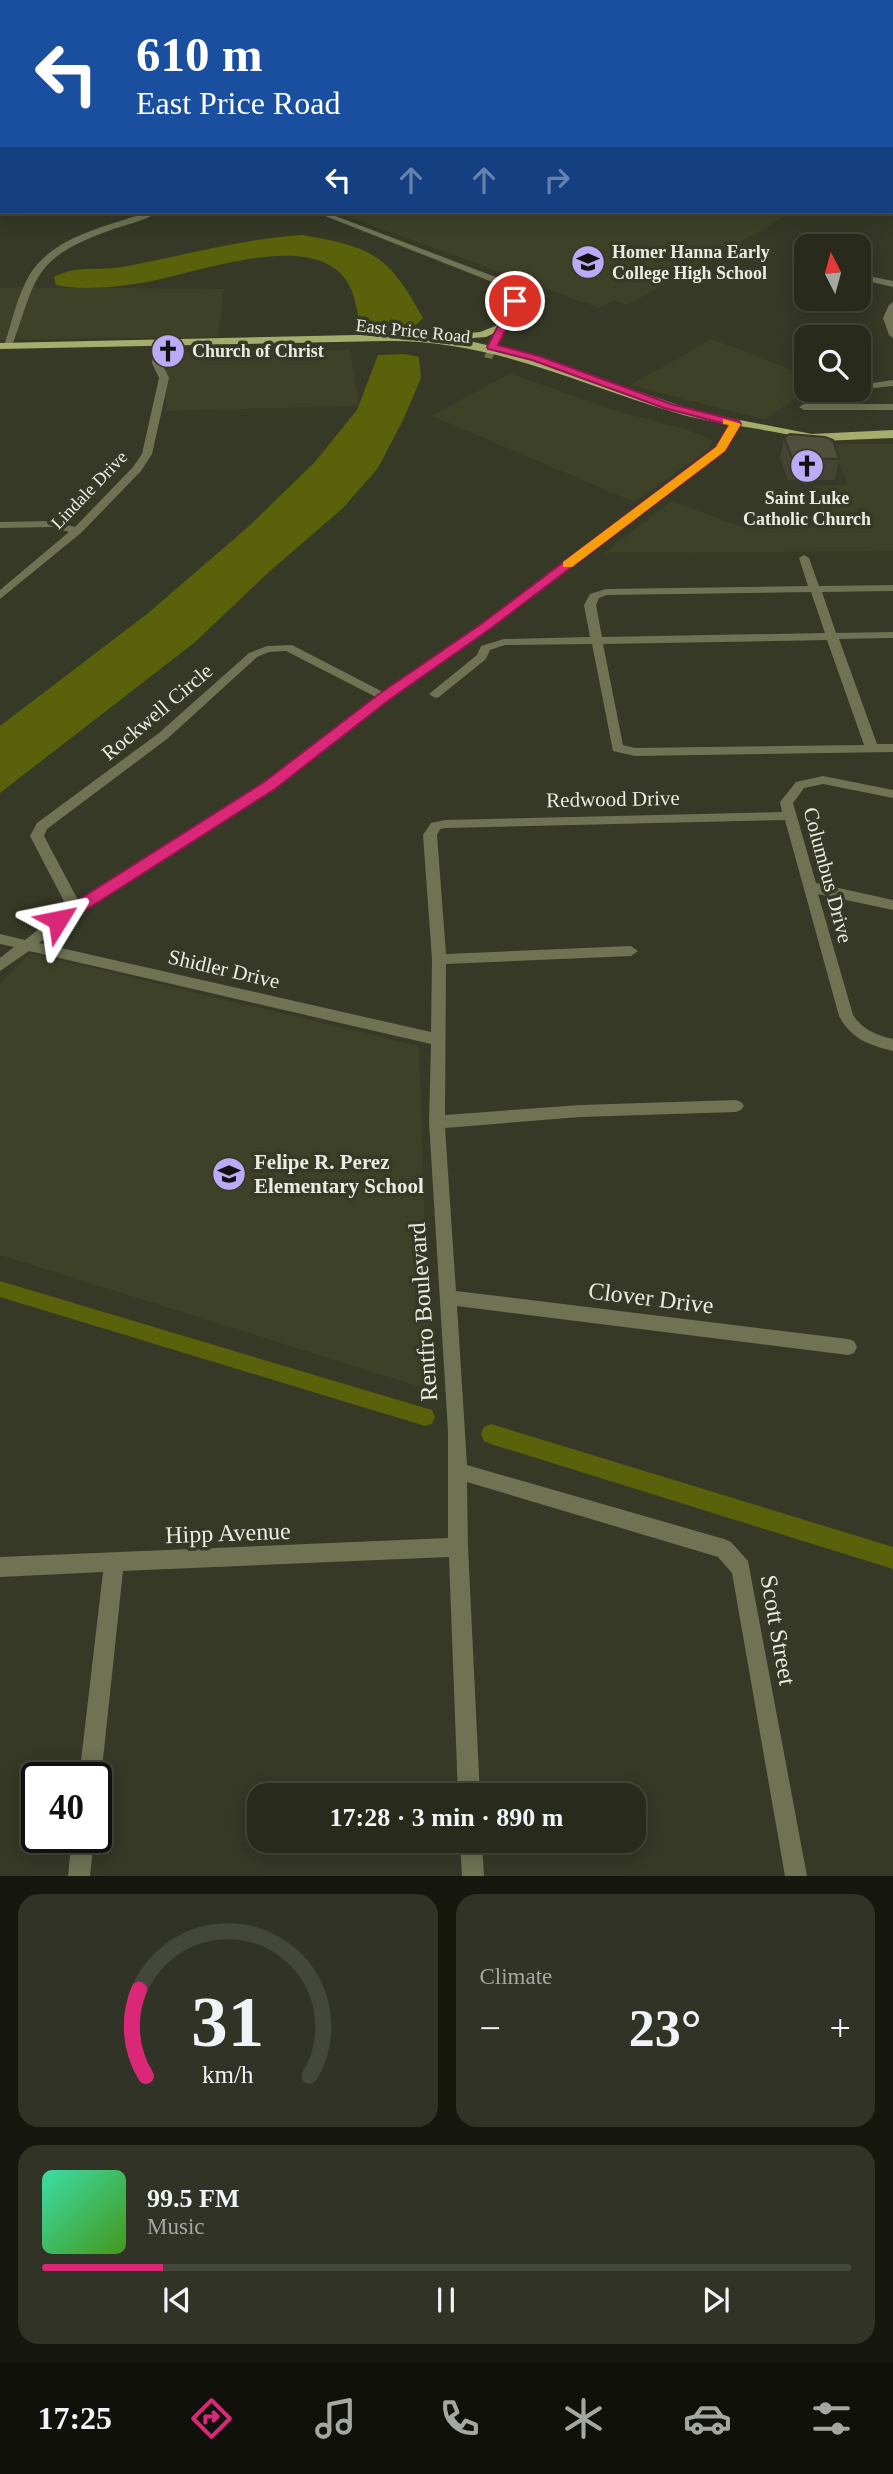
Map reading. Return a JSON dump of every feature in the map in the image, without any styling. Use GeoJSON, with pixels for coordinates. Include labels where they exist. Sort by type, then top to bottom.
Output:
{"type":"FeatureCollection","features":[{"type":"Feature","properties":{"kind":"main road"},"geometry":{"type":"LineString","coordinates":[[424,338],[477,335],[502,327]]}},
{"type":"Feature","properties":{"kind":"main road","name":"East Price Road"},"geometry":{"type":"LineString","coordinates":[[4,346],[339,341],[383,337],[424,338],[490,352]]}},
{"type":"Feature","properties":{"kind":"main road","name":"East Price Road"},"geometry":{"type":"LineString","coordinates":[[339,341],[535,358],[732,428],[788,439],[893,434]]}},
{"type":"Feature","properties":{"kind":"street"},"geometry":{"type":"LineString","coordinates":[[4,346],[34,275],[43,262],[88,237],[150,214]]}},
{"type":"Feature","properties":{"kind":"street"},"geometry":{"type":"LineString","coordinates":[[324,214],[503,283],[512,291],[515,301],[490,352]]}},
{"type":"Feature","properties":{"kind":"street"},"geometry":{"type":"LineString","coordinates":[[872,278],[893,284]]}},
{"type":"Feature","properties":{"kind":"street"},"geometry":{"type":"LineString","coordinates":[[893,305],[887,318],[893,335]]}},
{"type":"Feature","properties":{"kind":"street","name":"Lindale Drive"},"geometry":{"type":"LineString","coordinates":[[0,596],[77,531],[137,469],[147,454],[164,378],[157,363],[158,343]]}},
{"type":"Feature","properties":{"kind":"street"},"geometry":{"type":"LineString","coordinates":[[845,407],[862,387],[893,383]]}},
{"type":"Feature","properties":{"kind":"street"},"geometry":{"type":"LineString","coordinates":[[804,407],[893,407]]}},
{"type":"Feature","properties":{"kind":"street"},"geometry":{"type":"LineString","coordinates":[[0,966],[75,908],[270,786],[384,697],[467,639],[721,449],[732,428]]}},
{"type":"Feature","properties":{"kind":"street"},"geometry":{"type":"LineString","coordinates":[[0,525],[52,524],[77,531]]}},
{"type":"Feature","properties":{"kind":"street"},"geometry":{"type":"LineString","coordinates":[[804,558],[872,748]]}},
{"type":"Feature","properties":{"kind":"street"},"geometry":{"type":"LineString","coordinates":[[893,588],[598,593],[591,599],[590,605],[614,742],[617,748],[623,751],[893,748]]}},
{"type":"Feature","properties":{"kind":"street"},"geometry":{"type":"LineString","coordinates":[[467,639],[485,648],[556,647],[570,642],[893,635]]}},
{"type":"Feature","properties":{"kind":"street","name":"Rockwell Circle"},"geometry":{"type":"LineString","coordinates":[[75,908],[37,836],[42,826],[163,736],[253,655],[267,649],[288,648],[384,697]]}},
{"type":"Feature","properties":{"kind":"street"},"geometry":{"type":"LineString","coordinates":[[435,694],[481,657],[485,648]]}},
{"type":"Feature","properties":{"kind":"street","name":"Columbus Drive"},"geometry":{"type":"LineString","coordinates":[[893,794],[823,780],[800,785],[786,802],[846,1016],[853,1030],[872,1040],[893,1045]]}},
{"type":"Feature","properties":{"kind":"street","name":"Redwood Drive"},"geometry":{"type":"LineString","coordinates":[[436,826],[791,816]]}},
{"type":"Feature","properties":{"kind":"street","name":"Rentfro Boulevard"},"geometry":{"type":"LineString","coordinates":[[436,826],[430,835],[439,959],[438,1122],[457,1471],[468,1783]]}},
{"type":"Feature","properties":{"kind":"street"},"geometry":{"type":"LineString","coordinates":[[810,887],[893,905]]}},
{"type":"Feature","properties":{"kind":"street","name":"Shidler Drive"},"geometry":{"type":"LineString","coordinates":[[0,939],[439,1040]]}},
{"type":"Feature","properties":{"kind":"street"},"geometry":{"type":"LineString","coordinates":[[439,959],[631,951]]}},
{"type":"Feature","properties":{"kind":"street"},"geometry":{"type":"LineString","coordinates":[[438,1122],[580,1111],[736,1107]]}},
{"type":"Feature","properties":{"kind":"street","name":"Clover Drive"},"geometry":{"type":"LineString","coordinates":[[448,1297],[848,1347]]}},
{"type":"Feature","properties":{"kind":"street","name":"Scott Street"},"geometry":{"type":"LineString","coordinates":[[457,1471],[724,1549],[741,1568],[796,1875]]}},
{"type":"Feature","properties":{"kind":"street","name":"Hipp Avenue"},"geometry":{"type":"LineString","coordinates":[[0,1567],[458,1547]]}},
{"type":"Feature","properties":{"kind":"street"},"geometry":{"type":"LineString","coordinates":[[92,1762],[114,1562]]}},
{"type":"Feature","properties":{"kind":"street"},"geometry":{"type":"LineString","coordinates":[[79,1875],[81,1853]]}},
{"type":"Feature","properties":{"kind":"street"},"geometry":{"type":"LineString","coordinates":[[472,1853],[473,1875]]}},
{"type":"Feature","properties":{"kind":"shaded area","name":"Homer Hanna Early College High School"},"geometry":{"type":"Polygon","coordinates":[[[340,214],[789,214],[627,305],[614,300],[599,308],[340,214]]]}},
{"type":"Feature","properties":{"kind":"shaded area"},"geometry":{"type":"Polygon","coordinates":[[[302,235],[346,244],[376,257],[399,280],[423,318],[417,324],[402,329],[385,330],[361,326],[354,297],[346,280],[329,265],[307,258],[252,258],[147,282],[102,288],[56,285],[54,277],[70,271],[122,267],[234,244],[302,235]]]}},
{"type":"Feature","properties":{"kind":"shaded area"},"geometry":{"type":"Polygon","coordinates":[[[0,287],[224,289],[218,337],[0,340],[0,287]]]}},
{"type":"Feature","properties":{"kind":"shaded area"},"geometry":{"type":"Polygon","coordinates":[[[712,339],[794,371],[794,399],[765,420],[630,385],[712,339]]]}},
{"type":"Feature","properties":{"kind":"shaded area"},"geometry":{"type":"Polygon","coordinates":[[[350,350],[359,406],[166,411],[166,352],[350,350]]]}},
{"type":"Feature","properties":{"kind":"shaded area"},"geometry":{"type":"Polygon","coordinates":[[[405,354],[419,357],[421,378],[378,468],[343,508],[270,571],[194,643],[0,793],[0,726],[147,614],[248,527],[314,463],[357,410],[378,355],[405,354]]]}},
{"type":"Feature","properties":{"kind":"shaded area"},"geometry":{"type":"Polygon","coordinates":[[[510,373],[613,410],[686,429],[713,441],[709,450],[634,502],[432,416],[510,373]]]}},
{"type":"Feature","properties":{"kind":"shaded area"},"geometry":{"type":"Polygon","coordinates":[[[800,444],[893,444],[893,551],[604,553],[672,501],[742,527],[828,526],[813,486],[848,484],[840,465],[798,447],[800,444]]]}},
{"type":"Feature","properties":{"kind":"shaded area","name":"Felipe R. Perez Elementary School"},"geometry":{"type":"Polygon","coordinates":[[[30,953],[419,1046],[430,1390],[0,1255],[0,982],[30,953]]]}},
{"type":"Feature","properties":{"kind":"building"},"geometry":{"type":"Polygon","coordinates":[[[790,434],[833,440],[839,459],[792,458],[784,437],[790,434]]]}},
{"type":"Feature","properties":{"kind":"waterway"},"geometry":{"type":"LineString","coordinates":[[0,1289],[425,1417]]}},
{"type":"Feature","properties":{"kind":"waterway"},"geometry":{"type":"LineString","coordinates":[[491,1434],[893,1558]]}},
{"type":"Feature","properties":{"kind":"slow traffic"},"geometry":{"type":"LineString","coordinates":[[568,565],[721,449],[735,424],[727,421]]}},
{"type":"Feature","properties":{"kind":"place","name":"Homer Hanna Early College High School"},"geometry":{"type":"Point","coordinates":[588,262]}},
{"type":"Feature","properties":{"kind":"place","name":"Church of Christ"},"geometry":{"type":"Point","coordinates":[168,351]}},
{"type":"Feature","properties":{"kind":"place","name":"Saint Luke Catholic Church"},"geometry":{"type":"Point","coordinates":[807,466]}},
{"type":"Feature","properties":{"kind":"place","name":"Felipe R. Perez Elementary School"},"geometry":{"type":"Point","coordinates":[229,1174]}},
{"type":"Feature","properties":{"kind":"route"},"geometry":{"type":"LineString","coordinates":[[58,920],[270,786],[384,697],[486,626],[721,449],[735,424],[686,412],[535,358],[492,347],[515,301]]}}]}
